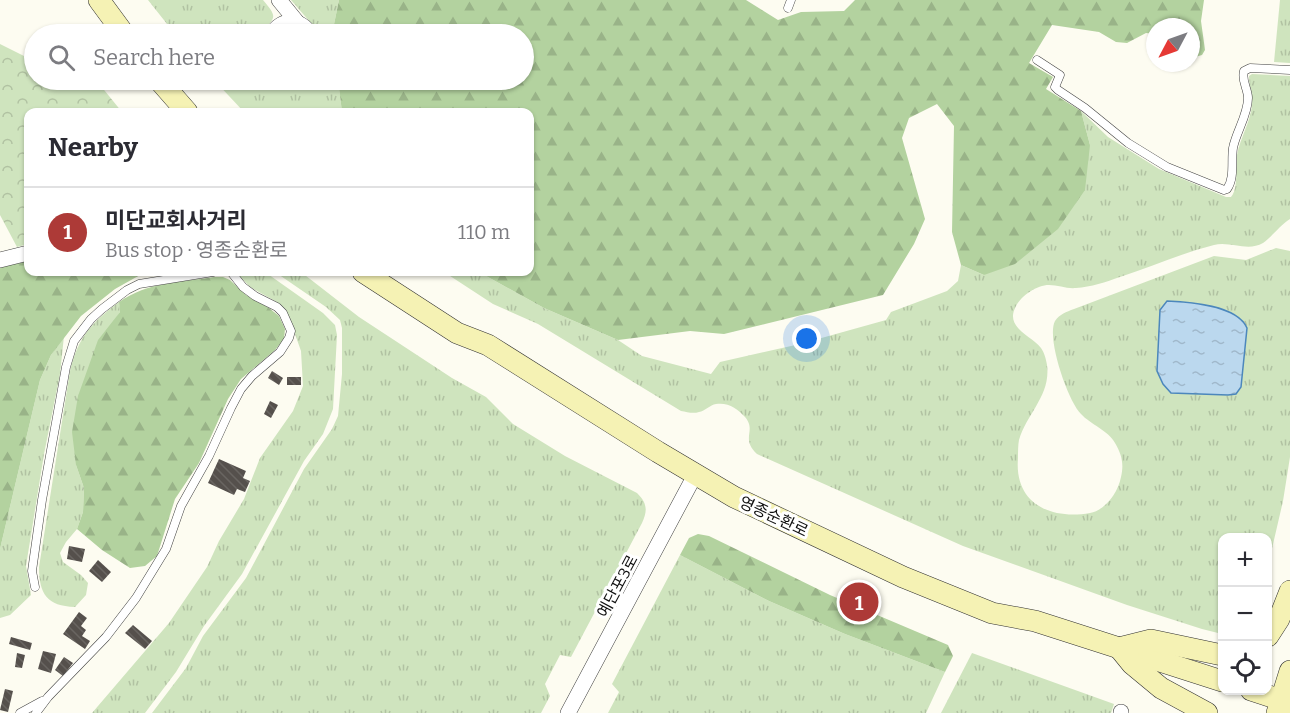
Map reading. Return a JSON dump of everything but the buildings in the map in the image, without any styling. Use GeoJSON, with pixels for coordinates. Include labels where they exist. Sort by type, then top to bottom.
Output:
{"type":"FeatureCollection","features":[{"type":"Feature","properties":{"kind":"main road"},"geometry":{"type":"LineString","coordinates":[[99,0],[117,24]]}},
{"type":"Feature","properties":{"kind":"main road"},"geometry":{"type":"LineString","coordinates":[[168,90],[184,108]]}},
{"type":"Feature","properties":{"kind":"main road","name":"영종순환로"},"geometry":{"type":"LineString","coordinates":[[369,276],[457,333],[488,345],[695,475],[744,502],[903,577],[992,613],[1035,621],[1218,680]]}},
{"type":"Feature","properties":{"kind":"main road"},"geometry":{"type":"LineString","coordinates":[[1272,630],[1290,591]]}},
{"type":"Feature","properties":{"kind":"main road"},"geometry":{"type":"LineString","coordinates":[[1207,713],[1154,682],[1119,648],[1151,640],[1218,654]]}},
{"type":"Feature","properties":{"kind":"main road"},"geometry":{"type":"LineString","coordinates":[[1261,695],[1283,706],[1290,671]]}},
{"type":"Feature","properties":{"kind":"street"},"geometry":{"type":"LineString","coordinates":[[279,0],[300,24]]}},
{"type":"Feature","properties":{"kind":"street"},"geometry":{"type":"LineString","coordinates":[[281,24],[297,22]]}},
{"type":"Feature","properties":{"kind":"street"},"geometry":{"type":"LineString","coordinates":[[0,260],[24,254]]}},
{"type":"Feature","properties":{"kind":"street","name":"예단포3로"},"geometry":{"type":"LineString","coordinates":[[568,713],[695,475]]}},
{"type":"Feature","properties":{"kind":"lane"},"geometry":{"type":"LineString","coordinates":[[1037,60],[1060,75],[1055,87],[1058,90],[1085,108],[1128,143],[1167,167],[1224,190],[1231,182],[1233,147],[1248,103],[1242,75],[1244,71],[1250,68],[1290,70]]}},
{"type":"Feature","properties":{"kind":"lane"},"geometry":{"type":"LineString","coordinates":[[35,587],[33,571],[42,500],[68,360],[74,341],[91,319],[127,290],[139,284],[190,276]]}},
{"type":"Feature","properties":{"kind":"lane"},"geometry":{"type":"LineString","coordinates":[[36,713],[48,697],[106,637],[136,598],[166,549],[181,506],[209,456],[241,389],[252,376],[280,352],[290,338],[291,331],[277,307],[255,296],[243,287],[234,276]]}},
{"type":"Feature","properties":{"kind":"lane"},"geometry":{"type":"LineString","coordinates":[[20,713],[48,697]]}},
{"type":"Feature","properties":{"kind":"green space"},"geometry":{"type":"Polygon","coordinates":[[[148,0],[263,0],[273,15],[270,24],[167,24],[148,0]]]}},
{"type":"Feature","properties":{"kind":"green space"},"geometry":{"type":"Polygon","coordinates":[[[291,0],[339,0],[334,24],[311,24],[291,0]]]}},
{"type":"Feature","properties":{"kind":"green space"},"geometry":{"type":"Polygon","coordinates":[[[339,0],[746,0],[778,20],[801,12],[844,11],[855,0],[1204,0],[1201,21],[1205,50],[1200,56],[1200,18],[1146,18],[1146,33],[1127,43],[1116,42],[1099,32],[1052,25],[1029,63],[1053,77],[1046,89],[1081,111],[1090,145],[1085,190],[1058,229],[1015,264],[984,275],[961,265],[952,232],[954,126],[937,104],[909,118],[902,138],[925,219],[914,244],[883,295],[724,334],[690,331],[618,340],[544,308],[486,276],[534,276],[534,108],[342,108],[339,90],[534,90],[534,24],[334,24],[339,0]]]}},
{"type":"Feature","properties":{"kind":"green space"},"geometry":{"type":"Polygon","coordinates":[[[1280,0],[1290,0],[1290,63],[1274,62],[1280,0]]]}},
{"type":"Feature","properties":{"kind":"green space"},"geometry":{"type":"Polygon","coordinates":[[[0,44],[24,56],[24,90],[104,90],[119,108],[24,108],[24,245],[17,247],[0,215],[0,44]]]}},
{"type":"Feature","properties":{"kind":"green space"},"geometry":{"type":"Polygon","coordinates":[[[1252,74],[1290,76],[1290,219],[1267,240],[1251,247],[1214,245],[1087,287],[1049,285],[1040,287],[1030,291],[1022,298],[1013,314],[1016,326],[1042,350],[1047,365],[1047,376],[1042,395],[1019,440],[1018,474],[1022,487],[1028,497],[1049,511],[1061,514],[1090,513],[1101,508],[1114,494],[1121,477],[1122,460],[1112,439],[1081,414],[1070,396],[1053,341],[1055,321],[1068,311],[1214,256],[1246,260],[1276,248],[1290,251],[1290,457],[1283,501],[1272,549],[1272,533],[1218,533],[1218,633],[1127,605],[963,546],[757,454],[750,443],[748,422],[732,407],[716,404],[697,413],[681,411],[538,324],[493,304],[450,276],[486,276],[544,308],[618,340],[642,356],[711,374],[720,362],[800,344],[886,320],[891,312],[947,291],[958,281],[961,265],[984,275],[1090,145],[1081,111],[1108,137],[1159,169],[1226,197],[1231,197],[1236,183],[1238,149],[1248,123],[1252,97],[1249,76],[1252,74]]]}},
{"type":"Feature","properties":{"kind":"green space"},"geometry":{"type":"Polygon","coordinates":[[[223,90],[339,90],[342,108],[240,108],[223,90]]]}},
{"type":"Feature","properties":{"kind":"green space"},"geometry":{"type":"Polygon","coordinates":[[[24,262],[24,276],[138,276],[115,289],[81,316],[51,355],[40,380],[0,549],[0,267],[24,262]]]}},
{"type":"Feature","properties":{"kind":"green space"},"geometry":{"type":"Polygon","coordinates":[[[240,276],[271,276],[323,313],[335,325],[337,335],[333,409],[323,434],[304,461],[242,574],[204,626],[176,672],[145,713],[92,713],[169,623],[207,567],[219,541],[244,499],[260,458],[293,411],[303,386],[301,351],[290,320],[277,302],[250,287],[240,276]]]}},
{"type":"Feature","properties":{"kind":"green space"},"geometry":{"type":"Polygon","coordinates":[[[281,276],[306,276],[359,317],[452,378],[486,397],[513,424],[565,456],[637,493],[643,500],[646,510],[642,523],[571,657],[560,655],[545,684],[550,696],[541,713],[152,713],[186,668],[203,636],[246,578],[304,469],[332,429],[338,416],[342,374],[342,328],[340,320],[326,307],[281,276]]]}},
{"type":"Feature","properties":{"kind":"green space"},"geometry":{"type":"Polygon","coordinates":[[[214,277],[230,280],[246,295],[279,316],[285,329],[284,339],[275,350],[241,379],[228,399],[199,463],[175,499],[157,556],[145,566],[130,568],[102,550],[77,529],[83,512],[84,488],[76,465],[72,432],[78,396],[98,340],[120,312],[119,302],[141,290],[214,277]]]}},
{"type":"Feature","properties":{"kind":"green space"},"geometry":{"type":"Polygon","coordinates":[[[119,302],[120,312],[112,324],[76,465],[84,488],[83,512],[77,529],[60,553],[63,562],[88,583],[86,595],[75,607],[65,606],[46,597],[39,576],[39,567],[70,371],[77,349],[87,331],[119,302]]]}},
{"type":"Feature","properties":{"kind":"green space"},"geometry":{"type":"Polygon","coordinates":[[[64,336],[60,374],[44,454],[26,566],[31,595],[10,615],[0,618],[0,549],[40,380],[51,355],[64,336]]]}},
{"type":"Feature","properties":{"kind":"green space"},"geometry":{"type":"Polygon","coordinates":[[[698,534],[709,536],[830,595],[948,645],[953,656],[945,672],[845,634],[769,601],[680,555],[689,538],[698,534]]]}},
{"type":"Feature","properties":{"kind":"green space"},"geometry":{"type":"Polygon","coordinates":[[[680,555],[769,601],[845,634],[945,672],[926,713],[608,713],[619,692],[612,684],[680,555]]]}},
{"type":"Feature","properties":{"kind":"green space"},"geometry":{"type":"Polygon","coordinates":[[[972,653],[1114,704],[1111,713],[941,713],[972,653]]]}},
{"type":"Feature","properties":{"kind":"water"},"geometry":{"type":"Polygon","coordinates":[[[1167,301],[1212,306],[1234,314],[1242,320],[1247,328],[1241,387],[1236,394],[1171,393],[1163,384],[1157,371],[1160,310],[1167,301]]]}},
{"type":"Feature","properties":{"kind":"place","name":"미단교회사거리"},"geometry":{"type":"Point","coordinates":[859,602]}}]}
